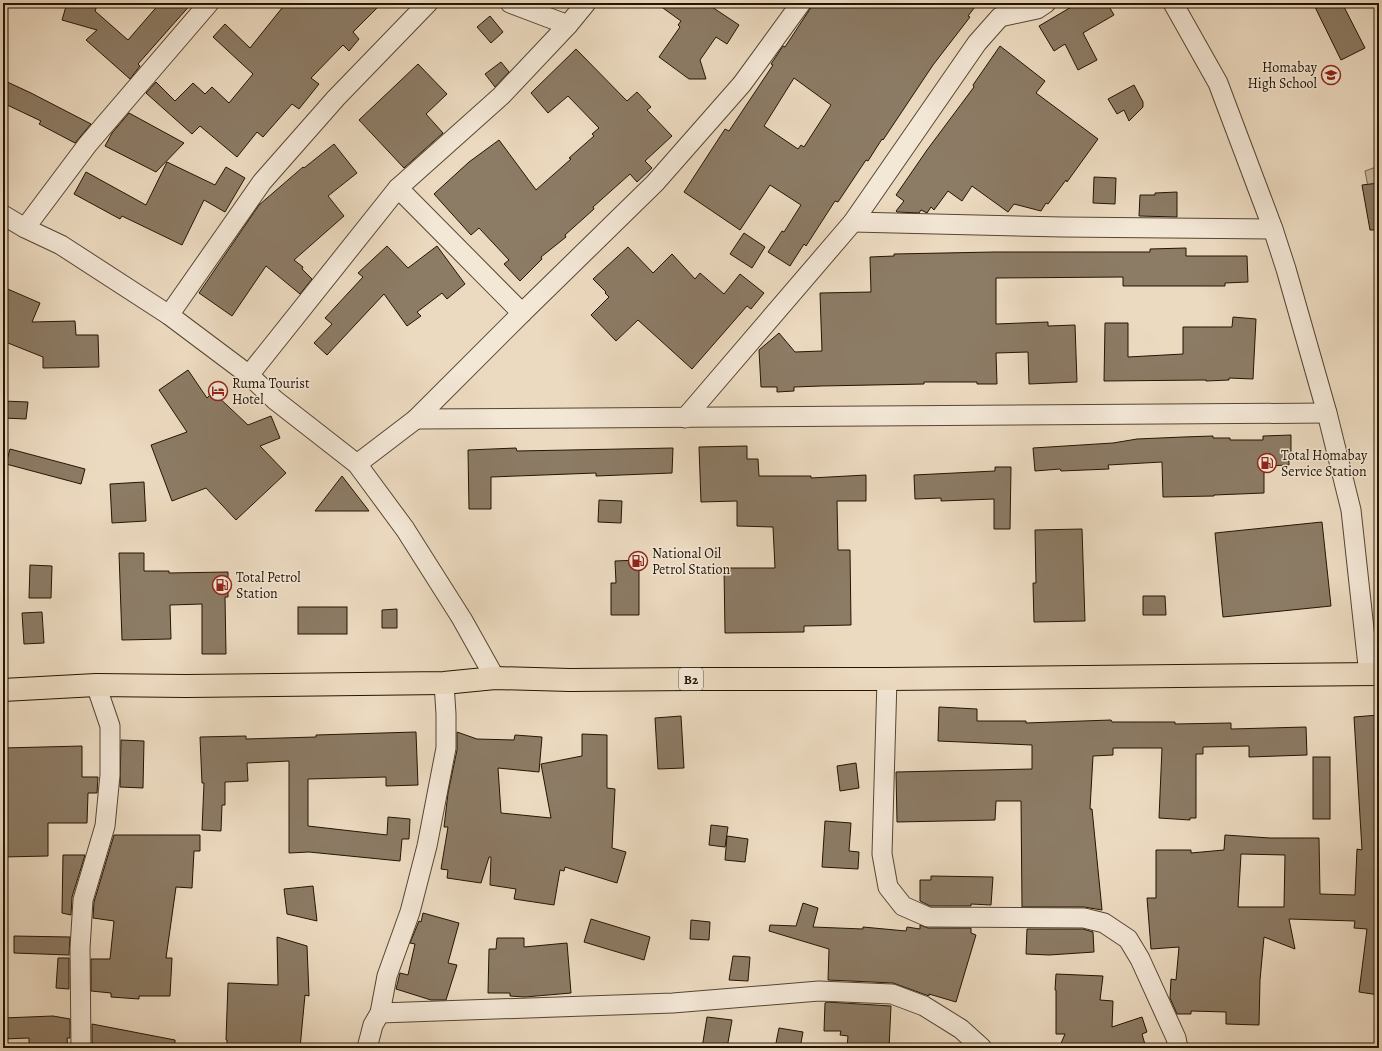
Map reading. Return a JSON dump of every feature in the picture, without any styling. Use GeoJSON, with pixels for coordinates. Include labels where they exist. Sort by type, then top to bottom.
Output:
{"type":"FeatureCollection","features":[{"type":"Feature","properties":{"kind":"highway","name":"B2"},"geometry":{"type":"LineString","coordinates":[[3,690],[96,685],[186,686],[444,683],[495,678],[570,680],[887,680],[1374,675]]}},
{"type":"Feature","properties":{"kind":"street"},"geometry":{"type":"LineString","coordinates":[[26,228],[88,144],[209,3]]}},
{"type":"Feature","properties":{"kind":"street"},"geometry":{"type":"LineString","coordinates":[[169,315],[262,182],[336,98],[428,3]]}},
{"type":"Feature","properties":{"kind":"street"},"geometry":{"type":"LineString","coordinates":[[510,3],[568,25]]}},
{"type":"Feature","properties":{"kind":"street"},"geometry":{"type":"LineString","coordinates":[[249,375],[398,188],[501,96],[568,25],[586,3]]}},
{"type":"Feature","properties":{"kind":"street"},"geometry":{"type":"LineString","coordinates":[[357,464],[416,419],[522,312],[655,183],[742,84],[801,3]]}},
{"type":"Feature","properties":{"kind":"street"},"geometry":{"type":"LineString","coordinates":[[686,418],[853,222],[977,43],[1000,17],[1037,8],[1046,3]]}},
{"type":"Feature","properties":{"kind":"street"},"geometry":{"type":"LineString","coordinates":[[1173,3],[1218,83],[1273,229],[1286,269],[1327,413],[1351,510],[1374,675]]}},
{"type":"Feature","properties":{"kind":"street"},"geometry":{"type":"LineString","coordinates":[[398,188],[522,312]]}},
{"type":"Feature","properties":{"kind":"street"},"geometry":{"type":"LineString","coordinates":[[3,215],[62,245],[169,315],[249,375],[276,400],[357,464],[405,529],[462,619],[495,678]]}},
{"type":"Feature","properties":{"kind":"street"},"geometry":{"type":"LineString","coordinates":[[853,222],[1055,227],[1273,229]]}},
{"type":"Feature","properties":{"kind":"street"},"geometry":{"type":"LineString","coordinates":[[416,419],[1327,413]]}},
{"type":"Feature","properties":{"kind":"street"},"geometry":{"type":"LineString","coordinates":[[887,680],[882,854],[888,887],[903,906],[928,917],[1084,918],[1104,923],[1128,939],[1140,959],[1176,1038],[1178,1048]]}},
{"type":"Feature","properties":{"kind":"street"},"geometry":{"type":"LineString","coordinates":[[367,1048],[373,1025],[380,1013],[387,976],[410,912],[427,846],[446,748],[444,683]]}},
{"type":"Feature","properties":{"kind":"street"},"geometry":{"type":"LineString","coordinates":[[81,1048],[80,948],[83,900],[105,826],[110,775],[110,726],[96,685]]}},
{"type":"Feature","properties":{"kind":"street"},"geometry":{"type":"LineString","coordinates":[[380,1013],[673,1003],[819,991],[892,994],[924,1006],[961,1029],[982,1048]]}},
{"type":"Feature","properties":{"kind":"shaded area"},"geometry":{"type":"Polygon","coordinates":[[[1379,166],[1379,245],[1365,171],[1379,166]]]}},
{"type":"Feature","properties":{"kind":"building"},"geometry":{"type":"Polygon","coordinates":[[[67,3],[98,3],[95,11],[128,40],[160,3],[192,3],[138,64],[140,66],[130,79],[86,40],[97,30],[62,20],[67,3]]]}},
{"type":"Feature","properties":{"kind":"building"},"geometry":{"type":"Polygon","coordinates":[[[286,3],[382,3],[353,32],[359,39],[349,51],[343,45],[311,78],[319,84],[299,109],[292,104],[263,137],[257,132],[237,157],[200,126],[192,134],[146,93],[156,82],[175,101],[193,83],[205,94],[212,87],[229,103],[253,74],[213,37],[225,24],[250,48],[286,3]]]}},
{"type":"Feature","properties":{"kind":"building"},"geometry":{"type":"Polygon","coordinates":[[[656,3],[706,3],[739,25],[727,44],[716,37],[700,60],[706,79],[689,79],[659,57],[680,27],[678,25],[681,21],[656,3]]]}},
{"type":"Feature","properties":{"kind":"building"},"geometry":{"type":"Polygon","coordinates":[[[813,3],[978,3],[968,16],[970,17],[933,65],[868,161],[866,160],[838,202],[835,201],[806,246],[804,244],[790,266],[768,252],[782,231],[784,232],[801,205],[770,185],[740,230],[684,192],[725,129],[729,131],[773,65],[771,64],[783,46],[785,47],[813,3]],[[794,78],[764,126],[798,149],[801,145],[804,147],[831,105],[794,78]]]}},
{"type":"Feature","properties":{"kind":"building"},"geometry":{"type":"Polygon","coordinates":[[[1078,3],[1107,3],[1114,15],[1083,33],[1097,60],[1078,70],[1065,44],[1054,51],[1039,26],[1078,3]]]}},
{"type":"Feature","properties":{"kind":"building"},"geometry":{"type":"Polygon","coordinates":[[[1313,3],[1342,3],[1365,48],[1341,60],[1313,3]]]}},
{"type":"Feature","properties":{"kind":"building"},"geometry":{"type":"Polygon","coordinates":[[[490,16],[503,32],[491,43],[477,27],[490,16]]]}},
{"type":"Feature","properties":{"kind":"building"},"geometry":{"type":"Polygon","coordinates":[[[1000,46],[1045,81],[1036,93],[1098,139],[1067,182],[1066,180],[1041,211],[1014,204],[1008,212],[972,186],[962,201],[948,191],[934,210],[931,207],[927,213],[921,210],[919,213],[897,212],[896,211],[904,201],[896,195],[927,150],[974,87],[973,85],[1000,46]]]}},
{"type":"Feature","properties":{"kind":"building"},"geometry":{"type":"Polygon","coordinates":[[[576,49],[627,101],[637,92],[651,107],[647,110],[672,136],[645,161],[652,168],[637,182],[630,174],[593,207],[594,209],[565,235],[566,237],[541,257],[542,259],[520,281],[504,264],[509,260],[479,228],[471,235],[434,194],[469,162],[499,140],[536,190],[594,136],[592,134],[599,128],[568,96],[548,113],[531,93],[576,49]]]}},
{"type":"Feature","properties":{"kind":"building"},"geometry":{"type":"Polygon","coordinates":[[[501,62],[509,72],[495,87],[485,74],[501,62]]]}},
{"type":"Feature","properties":{"kind":"building"},"geometry":{"type":"Polygon","coordinates":[[[418,64],[447,94],[426,114],[443,133],[404,168],[359,120],[418,64]]]}},
{"type":"Feature","properties":{"kind":"building"},"geometry":{"type":"Polygon","coordinates":[[[3,80],[91,124],[75,143],[39,124],[41,121],[3,103],[3,80]]]}},
{"type":"Feature","properties":{"kind":"building"},"geometry":{"type":"Polygon","coordinates":[[[1134,85],[1143,102],[1143,107],[1129,121],[1124,110],[1117,114],[1108,99],[1134,85]]]}},
{"type":"Feature","properties":{"kind":"building"},"geometry":{"type":"Polygon","coordinates":[[[129,113],[184,143],[156,172],[105,146],[112,133],[129,113]]]}},
{"type":"Feature","properties":{"kind":"building"},"geometry":{"type":"Polygon","coordinates":[[[334,144],[357,173],[328,196],[344,216],[294,260],[303,267],[302,269],[312,279],[300,294],[266,266],[232,316],[199,293],[259,205],[303,167],[304,168],[334,144]]]}},
{"type":"Feature","properties":{"kind":"building"},"geometry":{"type":"Polygon","coordinates":[[[167,162],[215,185],[226,167],[245,178],[225,212],[204,200],[182,245],[122,216],[120,219],[74,194],[86,172],[146,205],[167,162]]]}},
{"type":"Feature","properties":{"kind":"building"},"geometry":{"type":"Polygon","coordinates":[[[1094,177],[1116,178],[1115,204],[1093,203],[1094,177]]]}},
{"type":"Feature","properties":{"kind":"building"},"geometry":{"type":"Polygon","coordinates":[[[1379,183],[1379,230],[1370,230],[1362,185],[1379,183]]]}},
{"type":"Feature","properties":{"kind":"building"},"geometry":{"type":"Polygon","coordinates":[[[1177,192],[1177,217],[1139,216],[1140,195],[1155,195],[1155,193],[1177,192]]]}},
{"type":"Feature","properties":{"kind":"building"},"geometry":{"type":"Polygon","coordinates":[[[744,233],[765,247],[752,268],[730,254],[744,233]]]}},
{"type":"Feature","properties":{"kind":"building"},"geometry":{"type":"Polygon","coordinates":[[[387,246],[408,268],[437,246],[465,284],[447,299],[442,293],[417,312],[421,316],[407,326],[384,294],[327,355],[314,343],[332,324],[325,318],[363,277],[358,273],[387,246]]]}},
{"type":"Feature","properties":{"kind":"building"},"geometry":{"type":"Polygon","coordinates":[[[628,247],[653,273],[672,254],[695,279],[700,273],[724,294],[740,274],[764,293],[751,309],[747,306],[692,369],[638,320],[616,341],[591,315],[609,297],[593,279],[628,247]]]}},
{"type":"Feature","properties":{"kind":"building"},"geometry":{"type":"Polygon","coordinates":[[[1186,248],[1186,256],[1247,256],[1248,282],[1225,283],[1225,286],[1123,286],[1123,277],[996,278],[996,324],[1048,322],[1048,326],[1075,325],[1077,382],[1029,384],[1028,352],[996,353],[997,384],[977,384],[977,382],[924,382],[924,384],[794,387],[794,391],[777,392],[777,387],[761,387],[759,350],[779,333],[795,352],[822,351],[820,293],[871,292],[870,257],[894,256],[894,254],[994,252],[1150,252],[1150,249],[1186,248]]]}},
{"type":"Feature","properties":{"kind":"building"},"geometry":{"type":"Polygon","coordinates":[[[3,287],[40,303],[32,322],[75,321],[76,335],[98,335],[99,367],[43,368],[43,357],[3,341],[3,287]]]}},
{"type":"Feature","properties":{"kind":"building"},"geometry":{"type":"Polygon","coordinates":[[[1233,317],[1256,319],[1253,379],[1229,378],[1229,380],[1206,381],[1104,381],[1105,323],[1128,323],[1128,357],[1183,354],[1183,327],[1232,327],[1233,317]]]}},
{"type":"Feature","properties":{"kind":"building"},"geometry":{"type":"Polygon","coordinates":[[[188,370],[207,398],[213,392],[248,425],[271,416],[280,438],[260,446],[286,473],[236,520],[206,488],[172,501],[151,445],[187,432],[159,390],[188,370]]]}},
{"type":"Feature","properties":{"kind":"building"},"geometry":{"type":"Polygon","coordinates":[[[3,401],[28,402],[26,419],[3,418],[3,401]]]}},
{"type":"Feature","properties":{"kind":"building"},"geometry":{"type":"Polygon","coordinates":[[[1291,435],[1291,459],[1289,459],[1289,465],[1264,466],[1264,493],[1163,497],[1162,462],[1108,465],[1109,469],[1061,471],[1060,469],[1035,471],[1033,448],[1113,443],[1137,439],[1213,436],[1213,438],[1230,438],[1230,440],[1263,440],[1263,436],[1291,435]]]}},
{"type":"Feature","properties":{"kind":"building"},"geometry":{"type":"Polygon","coordinates":[[[747,446],[747,459],[758,459],[759,476],[811,476],[811,478],[866,475],[866,501],[837,501],[838,550],[850,550],[851,625],[804,626],[804,632],[725,633],[724,568],[775,568],[773,527],[737,526],[737,501],[701,502],[699,447],[747,446]]]}},
{"type":"Feature","properties":{"kind":"building"},"geometry":{"type":"Polygon","coordinates":[[[516,448],[517,451],[673,448],[672,473],[596,476],[596,473],[491,477],[491,509],[469,509],[468,450],[516,448]]]}},
{"type":"Feature","properties":{"kind":"building"},"geometry":{"type":"Polygon","coordinates":[[[10,449],[85,469],[81,484],[6,464],[10,449]]]}},
{"type":"Feature","properties":{"kind":"building"},"geometry":{"type":"Polygon","coordinates":[[[995,467],[1011,467],[1010,529],[994,529],[994,499],[941,501],[941,498],[915,499],[914,475],[995,471],[995,467]]]}},
{"type":"Feature","properties":{"kind":"building"},"geometry":{"type":"Polygon","coordinates":[[[342,476],[369,511],[315,511],[342,476]]]}},
{"type":"Feature","properties":{"kind":"building"},"geometry":{"type":"Polygon","coordinates":[[[144,482],[146,521],[112,523],[110,484],[144,482]]]}},
{"type":"Feature","properties":{"kind":"building"},"geometry":{"type":"Polygon","coordinates":[[[599,500],[622,501],[621,523],[598,522],[599,500]]]}},
{"type":"Feature","properties":{"kind":"building"},"geometry":{"type":"Polygon","coordinates":[[[1322,522],[1331,606],[1223,617],[1215,533],[1322,522]]]}},
{"type":"Feature","properties":{"kind":"building"},"geometry":{"type":"Polygon","coordinates":[[[1082,529],[1085,621],[1034,622],[1033,583],[1036,583],[1035,530],[1082,529]]]}},
{"type":"Feature","properties":{"kind":"building"},"geometry":{"type":"Polygon","coordinates":[[[119,553],[144,553],[144,571],[169,571],[169,573],[228,572],[228,597],[225,597],[226,654],[202,654],[202,604],[170,605],[171,639],[122,640],[119,553]]]}},
{"type":"Feature","properties":{"kind":"building"},"geometry":{"type":"Polygon","coordinates":[[[639,560],[639,615],[611,615],[611,583],[616,583],[615,561],[639,560]]]}},
{"type":"Feature","properties":{"kind":"building"},"geometry":{"type":"Polygon","coordinates":[[[30,565],[52,566],[51,598],[29,598],[30,565]]]}},
{"type":"Feature","properties":{"kind":"building"},"geometry":{"type":"Polygon","coordinates":[[[1143,596],[1165,596],[1166,615],[1143,615],[1143,596]]]}},
{"type":"Feature","properties":{"kind":"building"},"geometry":{"type":"Polygon","coordinates":[[[298,607],[347,607],[347,634],[298,634],[298,607]]]}},
{"type":"Feature","properties":{"kind":"building"},"geometry":{"type":"Polygon","coordinates":[[[397,609],[397,628],[382,628],[382,610],[397,609]]]}},
{"type":"Feature","properties":{"kind":"building"},"geometry":{"type":"Polygon","coordinates":[[[42,612],[44,643],[24,644],[22,613],[42,612]]]}},
{"type":"Feature","properties":{"kind":"building"},"geometry":{"type":"Polygon","coordinates":[[[939,707],[977,709],[977,721],[1026,721],[1026,723],[1111,720],[1112,722],[1175,722],[1175,724],[1231,723],[1231,729],[1306,727],[1307,755],[1249,757],[1249,746],[1203,747],[1203,754],[1196,754],[1196,818],[1190,818],[1190,820],[1159,818],[1162,748],[1113,748],[1113,755],[1093,756],[1090,809],[1092,809],[1102,910],[1084,907],[1022,907],[1021,801],[996,801],[995,820],[897,822],[896,772],[1032,769],[1032,745],[938,741],[939,707]]]}},
{"type":"Feature","properties":{"kind":"building"},"geometry":{"type":"Polygon","coordinates":[[[1379,715],[1379,740],[1377,740],[1377,806],[1379,806],[1379,995],[1359,992],[1367,929],[1354,928],[1355,921],[1289,919],[1295,949],[1264,937],[1260,980],[1259,1025],[1226,1024],[1226,1012],[1191,1011],[1191,1014],[1177,1014],[1170,998],[1171,979],[1176,980],[1179,947],[1151,949],[1147,898],[1156,898],[1156,850],[1191,850],[1191,853],[1224,850],[1225,835],[1270,838],[1319,838],[1320,894],[1355,895],[1357,849],[1362,850],[1354,717],[1379,715]],[[1241,854],[1238,907],[1284,907],[1285,855],[1241,854]]]}},
{"type":"Feature","properties":{"kind":"building"},"geometry":{"type":"Polygon","coordinates":[[[681,716],[684,768],[658,769],[655,718],[681,716]]]}},
{"type":"Feature","properties":{"kind":"building"},"geometry":{"type":"Polygon","coordinates":[[[416,732],[418,785],[386,786],[386,777],[308,779],[308,826],[387,835],[388,817],[410,819],[409,839],[402,839],[400,861],[309,852],[289,853],[289,761],[247,763],[248,781],[225,782],[225,805],[222,805],[221,831],[202,830],[204,783],[202,783],[200,737],[246,736],[246,739],[416,732]]]}},
{"type":"Feature","properties":{"kind":"building"},"geometry":{"type":"Polygon","coordinates":[[[457,732],[477,739],[514,740],[515,735],[542,737],[539,772],[498,768],[501,813],[551,818],[541,764],[582,756],[582,734],[607,735],[607,788],[615,789],[612,848],[626,852],[617,883],[565,867],[564,871],[560,870],[554,905],[514,899],[516,889],[490,885],[491,857],[489,857],[481,883],[447,878],[448,870],[441,869],[448,827],[444,827],[448,793],[457,750],[457,732]]]}},
{"type":"Feature","properties":{"kind":"building"},"geometry":{"type":"Polygon","coordinates":[[[121,740],[144,741],[143,788],[120,787],[121,740]]]}},
{"type":"Feature","properties":{"kind":"building"},"geometry":{"type":"Polygon","coordinates":[[[82,746],[82,777],[98,777],[97,793],[88,793],[87,823],[48,823],[48,856],[3,857],[3,748],[82,746]]]}},
{"type":"Feature","properties":{"kind":"building"},"geometry":{"type":"Polygon","coordinates":[[[1313,757],[1330,757],[1330,819],[1313,819],[1313,757]]]}},
{"type":"Feature","properties":{"kind":"building"},"geometry":{"type":"Polygon","coordinates":[[[856,763],[859,788],[840,791],[837,766],[856,763]]]}},
{"type":"Feature","properties":{"kind":"building"},"geometry":{"type":"Polygon","coordinates":[[[825,821],[851,823],[849,851],[859,852],[858,869],[822,867],[825,821]]]}},
{"type":"Feature","properties":{"kind":"building"},"geometry":{"type":"Polygon","coordinates":[[[711,825],[728,827],[725,847],[709,845],[711,825]]]}},
{"type":"Feature","properties":{"kind":"building"},"geometry":{"type":"Polygon","coordinates":[[[114,835],[200,835],[200,851],[194,851],[192,888],[176,887],[166,958],[172,958],[170,996],[139,996],[139,999],[111,997],[111,993],[91,991],[91,959],[110,959],[114,921],[93,918],[94,902],[114,835]]]}},
{"type":"Feature","properties":{"kind":"building"},"geometry":{"type":"Polygon","coordinates":[[[727,836],[748,839],[745,862],[725,860],[727,836]]]}},
{"type":"Feature","properties":{"kind":"building"},"geometry":{"type":"Polygon","coordinates":[[[63,855],[85,855],[72,897],[71,915],[62,913],[63,855]]]}},
{"type":"Feature","properties":{"kind":"building"},"geometry":{"type":"Polygon","coordinates":[[[931,876],[993,877],[991,905],[971,904],[971,906],[930,906],[920,901],[920,880],[931,880],[931,876]]]}},
{"type":"Feature","properties":{"kind":"building"},"geometry":{"type":"Polygon","coordinates":[[[313,886],[317,921],[287,914],[284,889],[313,886]]]}},
{"type":"Feature","properties":{"kind":"building"},"geometry":{"type":"Polygon","coordinates":[[[803,903],[818,908],[813,927],[863,929],[863,927],[906,931],[907,927],[920,929],[920,925],[928,928],[971,928],[971,933],[976,935],[956,1002],[929,994],[929,996],[893,983],[828,980],[829,949],[769,931],[770,925],[796,926],[803,903]]]}},
{"type":"Feature","properties":{"kind":"building"},"geometry":{"type":"Polygon","coordinates":[[[423,913],[459,923],[448,963],[457,965],[446,1000],[431,1000],[396,989],[400,973],[408,975],[415,944],[410,943],[419,921],[421,922],[423,913]]]}},
{"type":"Feature","properties":{"kind":"building"},"geometry":{"type":"Polygon","coordinates":[[[591,919],[650,937],[644,960],[584,942],[591,919]]]}},
{"type":"Feature","properties":{"kind":"building"},"geometry":{"type":"Polygon","coordinates":[[[691,920],[710,922],[709,940],[690,939],[691,920]]]}},
{"type":"Feature","properties":{"kind":"building"},"geometry":{"type":"Polygon","coordinates":[[[1027,929],[1083,929],[1093,932],[1094,952],[1049,955],[1026,954],[1027,929]]]}},
{"type":"Feature","properties":{"kind":"building"},"geometry":{"type":"Polygon","coordinates":[[[14,936],[70,937],[69,955],[14,953],[14,936]]]}},
{"type":"Feature","properties":{"kind":"building"},"geometry":{"type":"Polygon","coordinates":[[[277,937],[307,946],[309,996],[305,995],[300,1048],[227,1048],[228,983],[278,985],[277,937]]]}},
{"type":"Feature","properties":{"kind":"building"},"geometry":{"type":"Polygon","coordinates":[[[497,938],[524,938],[524,947],[567,943],[571,993],[525,997],[510,996],[510,993],[488,993],[489,949],[496,949],[497,938]]]}},
{"type":"Feature","properties":{"kind":"building"},"geometry":{"type":"Polygon","coordinates":[[[733,956],[750,957],[748,981],[729,980],[733,956]]]}},
{"type":"Feature","properties":{"kind":"building"},"geometry":{"type":"Polygon","coordinates":[[[58,958],[69,958],[69,989],[56,988],[58,958]]]}},
{"type":"Feature","properties":{"kind":"building"},"geometry":{"type":"Polygon","coordinates":[[[1056,974],[1103,976],[1100,1000],[1113,1001],[1112,1027],[1142,1017],[1147,1032],[1142,1034],[1146,1048],[1059,1048],[1065,1034],[1056,1034],[1056,974]]]}},
{"type":"Feature","properties":{"kind":"building"},"geometry":{"type":"Polygon","coordinates":[[[825,1003],[891,1006],[889,1048],[847,1048],[848,1036],[840,1035],[841,1031],[824,1031],[825,1003]]]}},
{"type":"Feature","properties":{"kind":"building"},"geometry":{"type":"Polygon","coordinates":[[[53,1016],[70,1019],[70,1038],[67,1038],[68,1048],[29,1048],[29,1038],[3,1039],[3,1018],[53,1016]]]}},
{"type":"Feature","properties":{"kind":"building"},"geometry":{"type":"Polygon","coordinates":[[[707,1017],[732,1020],[727,1048],[702,1048],[707,1017]]]}},
{"type":"Feature","properties":{"kind":"building"},"geometry":{"type":"Polygon","coordinates":[[[92,1024],[175,1040],[175,1048],[120,1048],[92,1043],[92,1024]]]}},
{"type":"Feature","properties":{"kind":"building"},"geometry":{"type":"Polygon","coordinates":[[[779,1028],[803,1032],[800,1048],[775,1048],[779,1028]]]}},
{"type":"Feature","properties":{"kind":"place","name":"Homabay High School"},"geometry":{"type":"Point","coordinates":[1331,75]}},
{"type":"Feature","properties":{"kind":"place","name":"Ruma Tourist Hotel"},"geometry":{"type":"Point","coordinates":[218,391]}},
{"type":"Feature","properties":{"kind":"place","name":"Total Homabay Service Station"},"geometry":{"type":"Point","coordinates":[1267,463]}},
{"type":"Feature","properties":{"kind":"place","name":"National Oil Petrol Station"},"geometry":{"type":"Point","coordinates":[638,561]}},
{"type":"Feature","properties":{"kind":"place","name":"Total Petrol Station"},"geometry":{"type":"Point","coordinates":[222,585]}}]}
